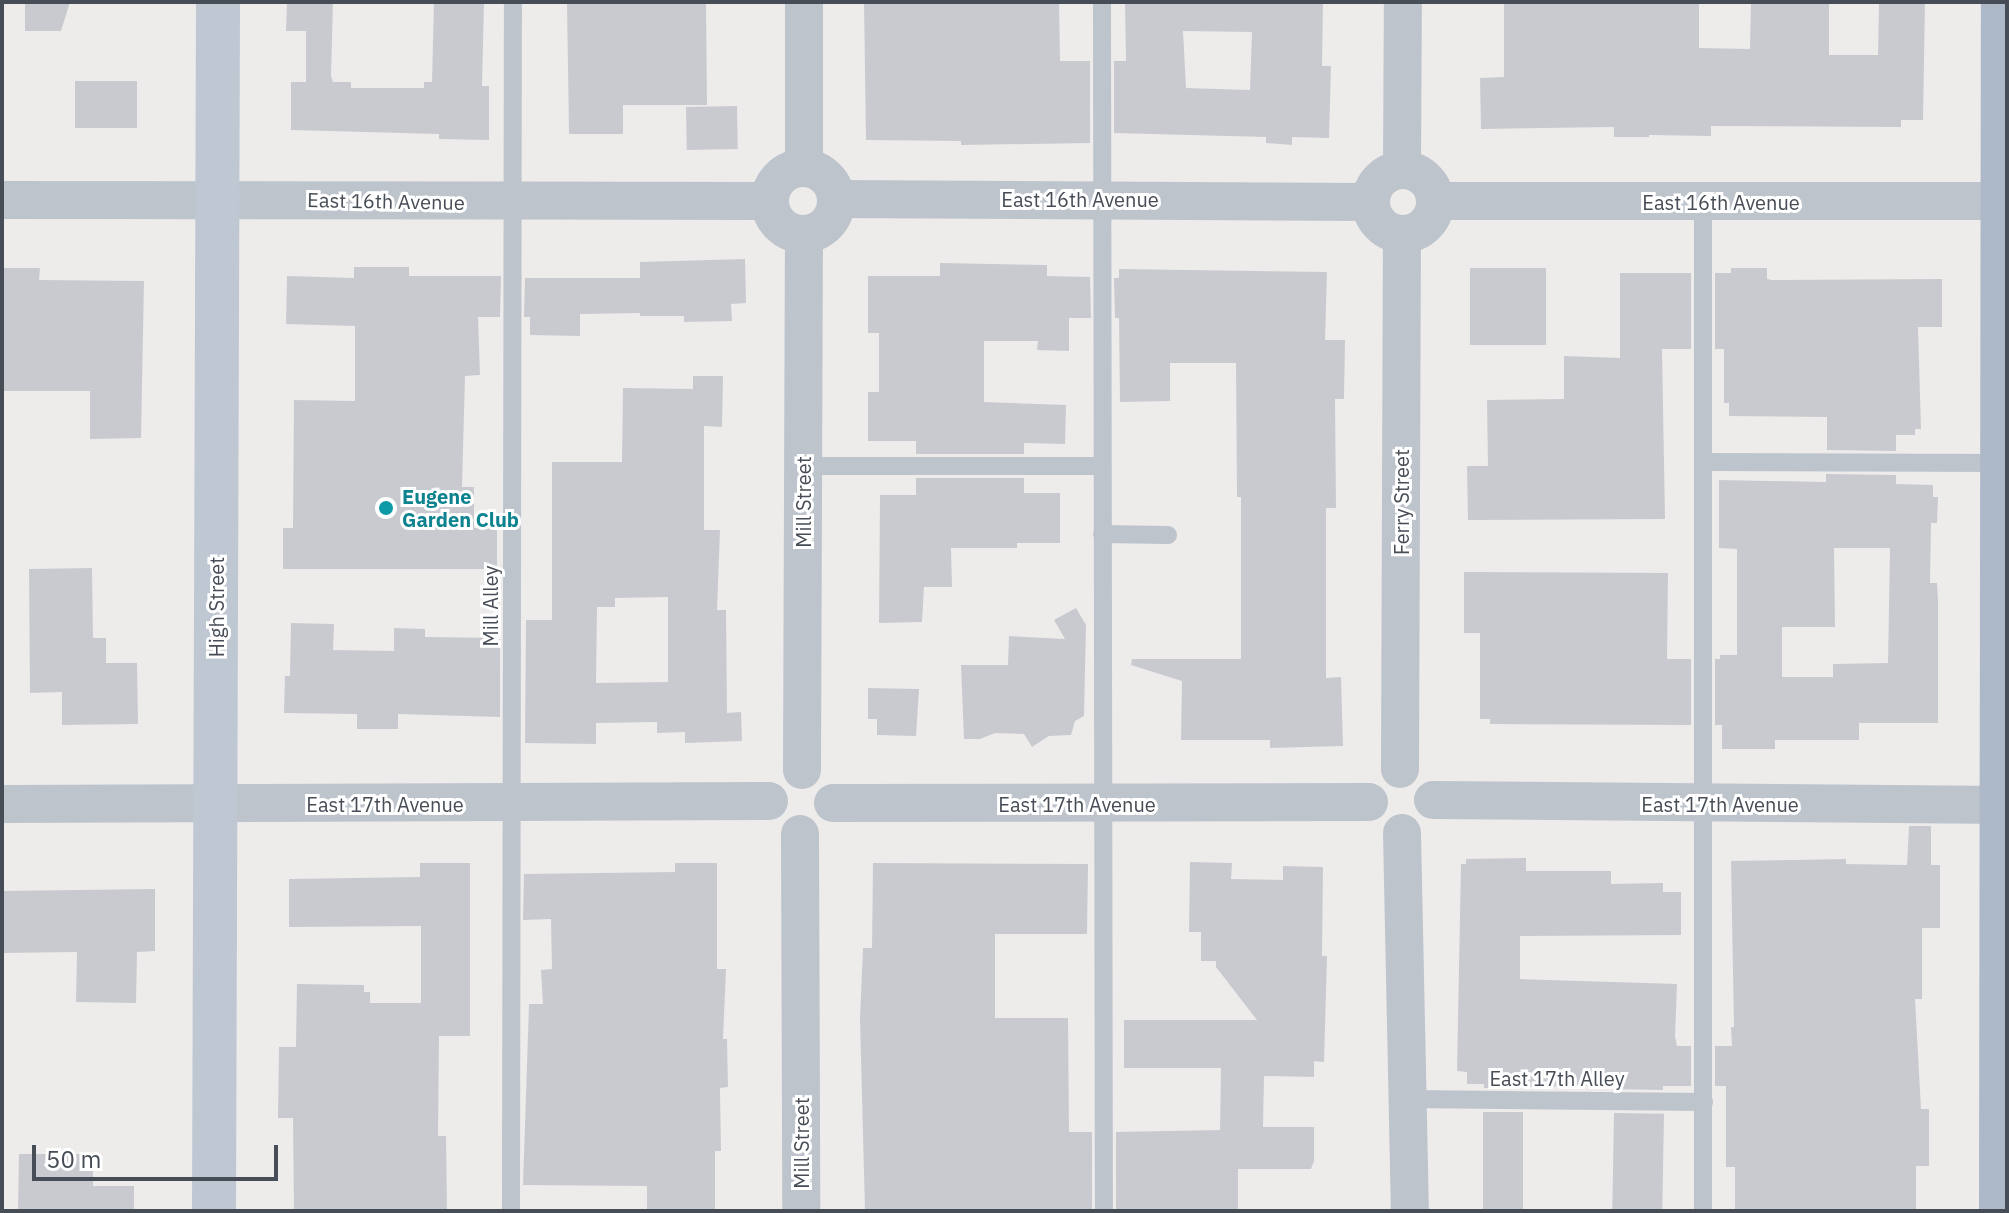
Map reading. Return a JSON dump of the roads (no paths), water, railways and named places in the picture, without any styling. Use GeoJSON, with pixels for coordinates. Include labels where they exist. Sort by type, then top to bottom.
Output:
{"type":"FeatureCollection","features":[{"type":"Feature","properties":{"kind":"main road"},"geometry":{"type":"LineString","coordinates":[[2001,1211],[2003,2]]}},
{"type":"Feature","properties":{"kind":"street","name":"High Street"},"geometry":{"type":"LineString","coordinates":[[214,1211],[218,2]]}},
{"type":"Feature","properties":{"kind":"street"},"geometry":{"type":"LineString","coordinates":[[804,2],[804,168]]}},
{"type":"Feature","properties":{"kind":"street"},"geometry":{"type":"LineString","coordinates":[[1402,170],[1403,2]]}},
{"type":"Feature","properties":{"kind":"street"},"geometry":{"type":"LineString","coordinates":[[804,168],[822,174],[834,189],[836,199],[828,223],[804,235],[784,229],[771,212],[770,201],[776,182],[784,174],[804,168]]}},
{"type":"Feature","properties":{"kind":"street"},"geometry":{"type":"LineString","coordinates":[[1402,170],[1421,176],[1429,183],[1435,201],[1429,221],[1413,233],[1402,235],[1384,229],[1372,212],[1371,202],[1377,183],[1384,176],[1402,170]]}},
{"type":"Feature","properties":{"kind":"street","name":"East 16th Avenue"},"geometry":{"type":"LineString","coordinates":[[836,199],[1371,202]]}},
{"type":"Feature","properties":{"kind":"street","name":"East 16th Avenue"},"geometry":{"type":"LineString","coordinates":[[2,200],[770,201]]}},
{"type":"Feature","properties":{"kind":"street","name":"East 16th Avenue"},"geometry":{"type":"LineString","coordinates":[[1435,201],[2004,201]]}},
{"type":"Feature","properties":{"kind":"street","name":"Mill Street"},"geometry":{"type":"LineString","coordinates":[[802,770],[804,235]]}},
{"type":"Feature","properties":{"kind":"street","name":"Ferry Street"},"geometry":{"type":"LineString","coordinates":[[1400,769],[1402,235]]}},
{"type":"Feature","properties":{"kind":"street"},"geometry":{"type":"LineString","coordinates":[[1400,769],[1423,778],[1433,800],[1425,823],[1402,833],[1379,825],[1371,815],[1369,802],[1378,779],[1400,769]]}},
{"type":"Feature","properties":{"kind":"street"},"geometry":{"type":"LineString","coordinates":[[802,770],[824,780],[833,803],[823,826],[800,834],[777,824],[769,801],[778,779],[802,770]]}},
{"type":"Feature","properties":{"kind":"street","name":"East 17th Avenue"},"geometry":{"type":"LineString","coordinates":[[1433,800],[1703,805],[2004,805]]}},
{"type":"Feature","properties":{"kind":"street","name":"East 17th Avenue"},"geometry":{"type":"LineString","coordinates":[[2,804],[769,801]]}},
{"type":"Feature","properties":{"kind":"street","name":"East 17th Avenue"},"geometry":{"type":"LineString","coordinates":[[833,803],[1369,802]]}},
{"type":"Feature","properties":{"kind":"street"},"geometry":{"type":"LineString","coordinates":[[1402,833],[1410,1211]]}},
{"type":"Feature","properties":{"kind":"street","name":"Mill Street"},"geometry":{"type":"LineString","coordinates":[[800,834],[801,1211]]}},
{"type":"Feature","properties":{"kind":"lane","name":"Mill Alley"},"geometry":{"type":"LineString","coordinates":[[511,1211],[513,2]]}},
{"type":"Feature","properties":{"kind":"lane"},"geometry":{"type":"LineString","coordinates":[[1102,2],[1104,1211]]}},
{"type":"Feature","properties":{"kind":"lane"},"geometry":{"type":"LineString","coordinates":[[1703,202],[1703,1211]]}},
{"type":"Feature","properties":{"kind":"lane"},"geometry":{"type":"LineString","coordinates":[[1703,462],[2004,485]]}},
{"type":"Feature","properties":{"kind":"lane"},"geometry":{"type":"LineString","coordinates":[[803,466],[1102,466]]}},
{"type":"Feature","properties":{"kind":"lane"},"geometry":{"type":"LineString","coordinates":[[1102,534],[1168,535]]}},
{"type":"Feature","properties":{"kind":"lane","name":"East 17th Alley"},"geometry":{"type":"LineString","coordinates":[[1410,1099],[1704,1102]]}},
{"type":"Feature","properties":{"kind":"place","name":"Eugene Garden Club"},"geometry":{"type":"Point","coordinates":[386,508]}}]}
